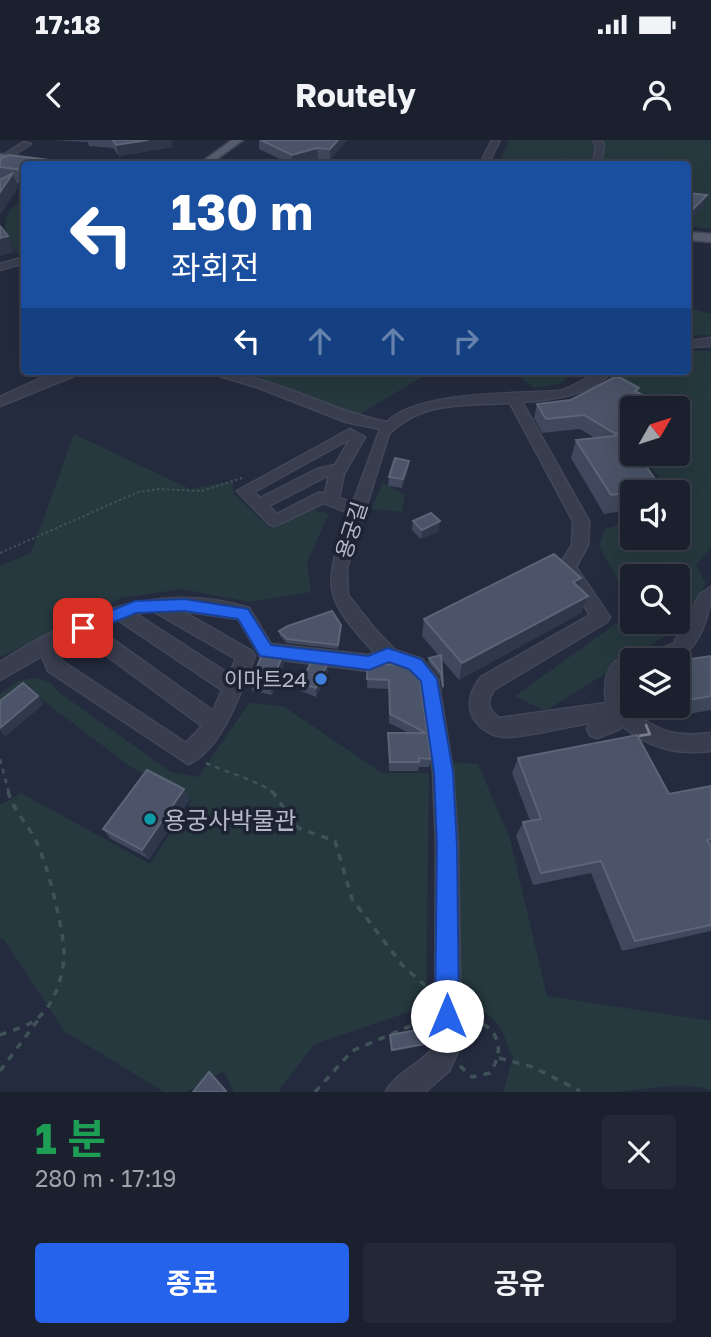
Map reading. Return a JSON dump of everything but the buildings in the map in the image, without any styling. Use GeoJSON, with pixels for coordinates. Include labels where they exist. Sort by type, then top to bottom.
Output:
{"type":"FeatureCollection","features":[{"type":"Feature","properties":{"kind":"main road"},"geometry":{"type":"LineString","coordinates":[[208,161],[238,140]]}},
{"type":"Feature","properties":{"kind":"main road"},"geometry":{"type":"LineString","coordinates":[[2,157],[32,161]]}},
{"type":"Feature","properties":{"kind":"main road"},"geometry":{"type":"LineString","coordinates":[[691,236],[711,238]]}},
{"type":"Feature","properties":{"kind":"street"},"geometry":{"type":"LineString","coordinates":[[486,161],[496,140]]}},
{"type":"Feature","properties":{"kind":"street"},"geometry":{"type":"LineString","coordinates":[[597,140],[600,145],[597,161]]}},
{"type":"Feature","properties":{"kind":"street"},"geometry":{"type":"LineString","coordinates":[[2,157],[27,144]]}},
{"type":"Feature","properties":{"kind":"street"},"geometry":{"type":"LineString","coordinates":[[0,169],[18,159]]}},
{"type":"Feature","properties":{"kind":"street"},"geometry":{"type":"LineString","coordinates":[[0,267],[21,261]]}},
{"type":"Feature","properties":{"kind":"street"},"geometry":{"type":"LineString","coordinates":[[691,344],[711,342]]}},
{"type":"Feature","properties":{"kind":"street"},"geometry":{"type":"LineString","coordinates":[[0,402],[45,381],[66,375]]}},
{"type":"Feature","properties":{"kind":"street"},"geometry":{"type":"LineString","coordinates":[[225,375],[264,385],[351,419],[387,426],[415,409],[434,404],[561,396],[579,389],[601,375]]}},
{"type":"Feature","properties":{"kind":"street"},"geometry":{"type":"LineString","coordinates":[[515,400],[581,521],[583,539],[575,559],[567,566],[601,617],[488,683],[482,689],[480,698],[481,715],[488,723],[504,728],[617,710]]}},
{"type":"Feature","properties":{"kind":"street","name":"용궁길"},"geometry":{"type":"LineString","coordinates":[[387,426],[375,452],[339,568],[340,596],[388,655],[415,664],[429,679],[443,772],[447,846],[447,1016]]}},
{"type":"Feature","properties":{"kind":"street"},"geometry":{"type":"LineString","coordinates":[[331,500],[341,468],[358,437],[350,433],[244,491],[275,521],[323,497],[358,511]]}},
{"type":"Feature","properties":{"kind":"street"},"geometry":{"type":"LineString","coordinates":[[258,505],[322,472],[341,468]]}},
{"type":"Feature","properties":{"kind":"street"},"geometry":{"type":"LineString","coordinates":[[678,648],[682,646],[703,602],[711,593]]}},
{"type":"Feature","properties":{"kind":"street"},"geometry":{"type":"LineString","coordinates":[[155,604],[254,649],[369,663],[388,655]]}},
{"type":"Feature","properties":{"kind":"street"},"geometry":{"type":"LineString","coordinates":[[0,672],[47,646],[119,612],[155,604],[243,613],[254,649],[217,724],[188,755],[55,666],[47,646]]}},
{"type":"Feature","properties":{"kind":"street"},"geometry":{"type":"LineString","coordinates":[[119,612],[233,687]]}},
{"type":"Feature","properties":{"kind":"street"},"geometry":{"type":"LineString","coordinates":[[83,628],[214,723]]}},
{"type":"Feature","properties":{"kind":"street"},"geometry":{"type":"LineString","coordinates":[[597,729],[612,723],[617,710],[614,685],[620,671]]}},
{"type":"Feature","properties":{"kind":"street"},"geometry":{"type":"LineString","coordinates":[[617,710],[633,724],[665,742],[688,746],[711,742]]}},
{"type":"Feature","properties":{"kind":"street"},"geometry":{"type":"LineString","coordinates":[[400,1092],[420,1082],[435,1070],[443,1059],[448,1045],[447,1016]]}},
{"type":"Feature","properties":{"kind":"path"},"geometry":{"type":"LineString","coordinates":[[0,553],[138,492],[158,489],[202,491],[251,475]]}},
{"type":"Feature","properties":{"kind":"path"},"geometry":{"type":"LineString","coordinates":[[0,759],[11,802],[36,841],[46,864],[64,952],[60,979],[51,1003],[0,1070]]}},
{"type":"Feature","properties":{"kind":"path"},"geometry":{"type":"LineString","coordinates":[[206,763],[244,780],[268,787],[298,828],[335,841],[352,899],[403,966],[428,988]]}},
{"type":"Feature","properties":{"kind":"path"},"geometry":{"type":"LineString","coordinates":[[315,1092],[352,1051],[432,1017],[479,1020],[490,1028],[498,1041],[499,1058],[490,1073],[472,1077],[456,1063],[448,1045]]}},
{"type":"Feature","properties":{"kind":"path"},"geometry":{"type":"LineString","coordinates":[[0,1035],[38,1019]]}},
{"type":"Feature","properties":{"kind":"path"},"geometry":{"type":"LineString","coordinates":[[499,1058],[533,1067],[580,1091]]}},
{"type":"Feature","properties":{"kind":"shaded area"},"geometry":{"type":"Polygon","coordinates":[[[509,140],[711,140],[711,229],[691,226],[691,161],[500,161],[509,140]]]}},
{"type":"Feature","properties":{"kind":"shaded area"},"geometry":{"type":"Polygon","coordinates":[[[21,199],[21,253],[17,254],[5,229],[7,216],[21,199]]]}},
{"type":"Feature","properties":{"kind":"shaded area"},"geometry":{"type":"Polygon","coordinates":[[[691,309],[711,314],[711,335],[691,336],[691,309]]]}},
{"type":"Feature","properties":{"kind":"shaded area"},"geometry":{"type":"Polygon","coordinates":[[[691,351],[711,351],[711,547],[696,565],[706,584],[690,607],[690,564],[620,564],[620,584],[599,546],[605,529],[620,524],[620,550],[690,550],[690,480],[662,480],[650,466],[690,466],[690,396],[640,396],[618,377],[691,375],[691,351]]]}},
{"type":"Feature","properties":{"kind":"shaded area"},"geometry":{"type":"Polygon","coordinates":[[[253,375],[426,375],[358,415],[306,399],[253,375]]]}},
{"type":"Feature","properties":{"kind":"shaded area"},"geometry":{"type":"Polygon","coordinates":[[[517,375],[571,375],[559,384],[534,388],[517,375]]]}},
{"type":"Feature","properties":{"kind":"shaded area"},"geometry":{"type":"Polygon","coordinates":[[[74,434],[190,489],[233,481],[233,493],[270,528],[309,510],[329,513],[307,562],[311,592],[249,602],[182,589],[121,598],[0,657],[0,566],[31,553],[74,434]]]}},
{"type":"Feature","properties":{"kind":"shaded area"},"geometry":{"type":"Polygon","coordinates":[[[383,483],[405,495],[402,512],[371,509],[383,483]]]}},
{"type":"Feature","properties":{"kind":"shaded area"},"geometry":{"type":"Polygon","coordinates":[[[620,621],[620,634],[669,634],[646,648],[620,648],[620,664],[545,711],[515,696],[620,621]]]}},
{"type":"Feature","properties":{"kind":"shaded area"},"geometry":{"type":"Polygon","coordinates":[[[34,678],[50,682],[57,691],[171,772],[198,777],[249,703],[283,706],[382,773],[429,773],[426,1006],[315,1044],[281,1087],[280,1092],[234,1092],[224,1071],[187,1092],[164,1092],[64,1031],[5,941],[0,939],[0,805],[21,793],[150,864],[192,800],[131,767],[29,690],[0,711],[0,694],[18,681],[34,678]]]}},
{"type":"Feature","properties":{"kind":"shaded area"},"geometry":{"type":"Polygon","coordinates":[[[450,762],[478,764],[510,839],[547,996],[711,1021],[711,1090],[675,1086],[613,1092],[503,1092],[513,1057],[502,1031],[488,1015],[455,999],[450,762]]]}},
{"type":"Feature","properties":{"kind":"place","name":"이마트24"},"geometry":{"type":"Point","coordinates":[321,679]}},
{"type":"Feature","properties":{"kind":"place","name":"용궁사박물관"},"geometry":{"type":"Point","coordinates":[150,819]}},
{"type":"Feature","properties":{"kind":"route"},"geometry":{"type":"LineString","coordinates":[[83,628],[135,607],[184,605],[243,613],[266,651],[369,663],[388,655],[415,664],[429,679],[443,772],[447,846],[447,1016]]}}]}
